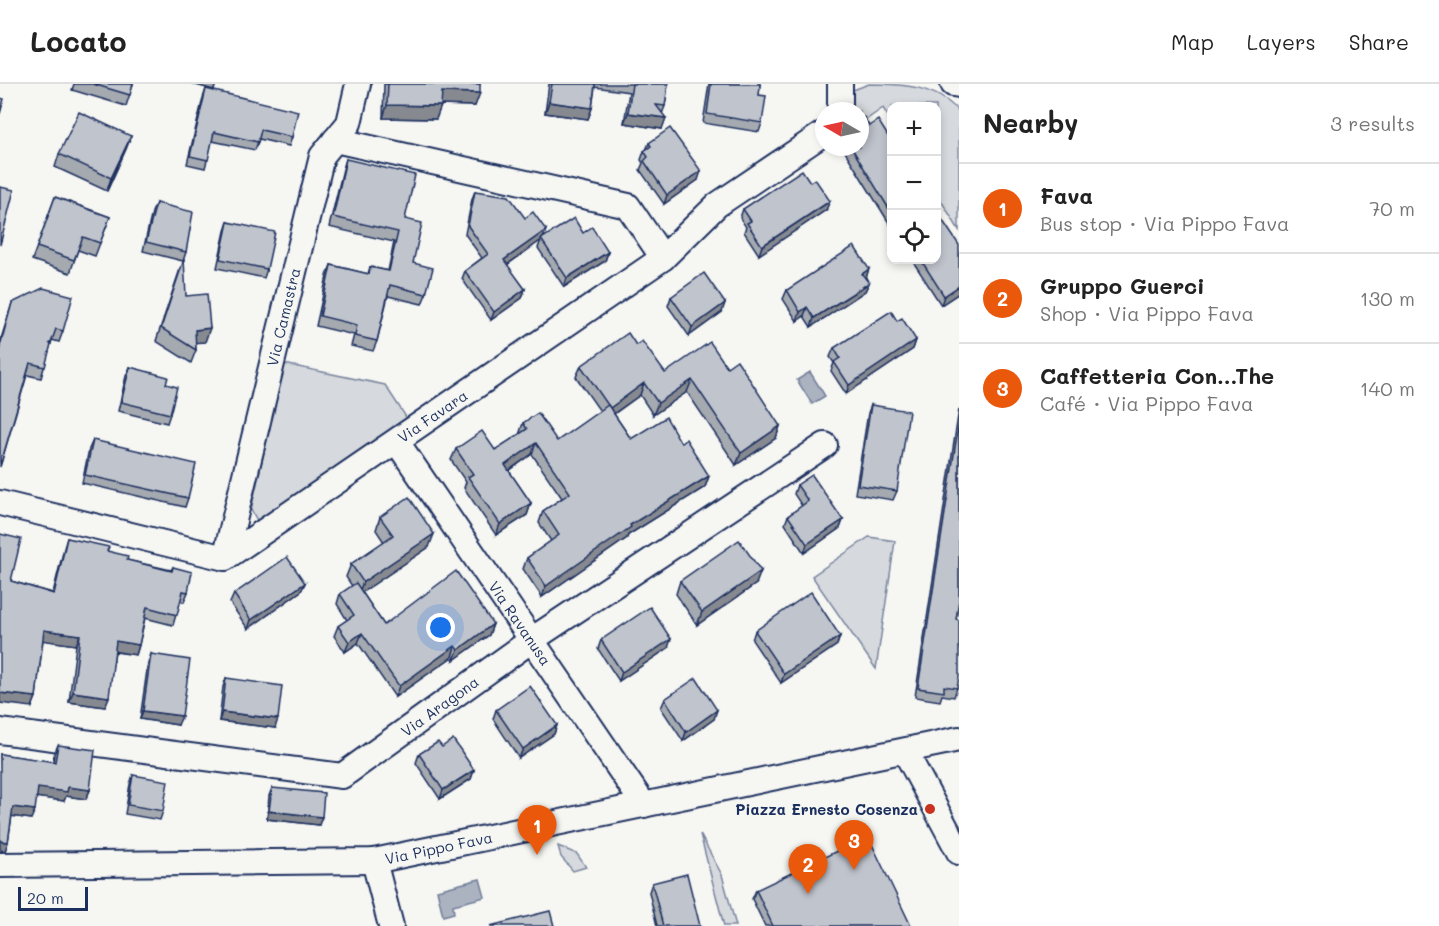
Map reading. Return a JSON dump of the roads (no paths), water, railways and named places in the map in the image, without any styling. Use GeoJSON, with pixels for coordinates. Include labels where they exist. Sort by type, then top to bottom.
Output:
{"type":"FeatureCollection","features":[{"type":"Feature","properties":{"kind":"street","name":"Via Camastra"},"geometry":{"type":"LineString","coordinates":[[225,558],[322,156],[349,123],[358,84]]}},
{"type":"Feature","properties":{"kind":"street"},"geometry":{"type":"LineString","coordinates":[[840,84],[840,102]]}},
{"type":"Feature","properties":{"kind":"street"},"geometry":{"type":"LineString","coordinates":[[954,84],[959,85]]}},
{"type":"Feature","properties":{"kind":"street","name":"Via Favara"},"geometry":{"type":"LineString","coordinates":[[225,558],[663,258],[717,205],[815,139]]}},
{"type":"Feature","properties":{"kind":"street"},"geometry":{"type":"LineString","coordinates":[[335,140],[628,206],[663,258]]}},
{"type":"Feature","properties":{"kind":"street","name":"Via Ravanusa"},"geometry":{"type":"LineString","coordinates":[[397,441],[644,805]]}},
{"type":"Feature","properties":{"kind":"street","name":"Via Aragona"},"geometry":{"type":"LineString","coordinates":[[0,731],[342,776],[533,639],[825,445]]}},
{"type":"Feature","properties":{"kind":"street"},"geometry":{"type":"LineString","coordinates":[[0,502],[225,558]]}},
{"type":"Feature","properties":{"kind":"street","name":"Via Pippo Fava"},"geometry":{"type":"LineString","coordinates":[[0,865],[374,861],[959,740]]}},
{"type":"Feature","properties":{"kind":"street"},"geometry":{"type":"LineString","coordinates":[[905,751],[959,852]]}},
{"type":"Feature","properties":{"kind":"street"},"geometry":{"type":"LineString","coordinates":[[374,861],[391,926]]}},
{"type":"Feature","properties":{"kind":"place","name":"Piazza Ernesto Cosenza"},"geometry":{"type":"Point","coordinates":[930,809]}},
{"type":"Feature","properties":{"kind":"place","name":"Fava"},"geometry":{"type":"Point","coordinates":[537,855]}},
{"type":"Feature","properties":{"kind":"place","name":"Caffetteria Con...The"},"geometry":{"type":"Point","coordinates":[854,870]}},
{"type":"Feature","properties":{"kind":"place","name":"Gruppo Guerci"},"geometry":{"type":"Point","coordinates":[808,894]}}]}
